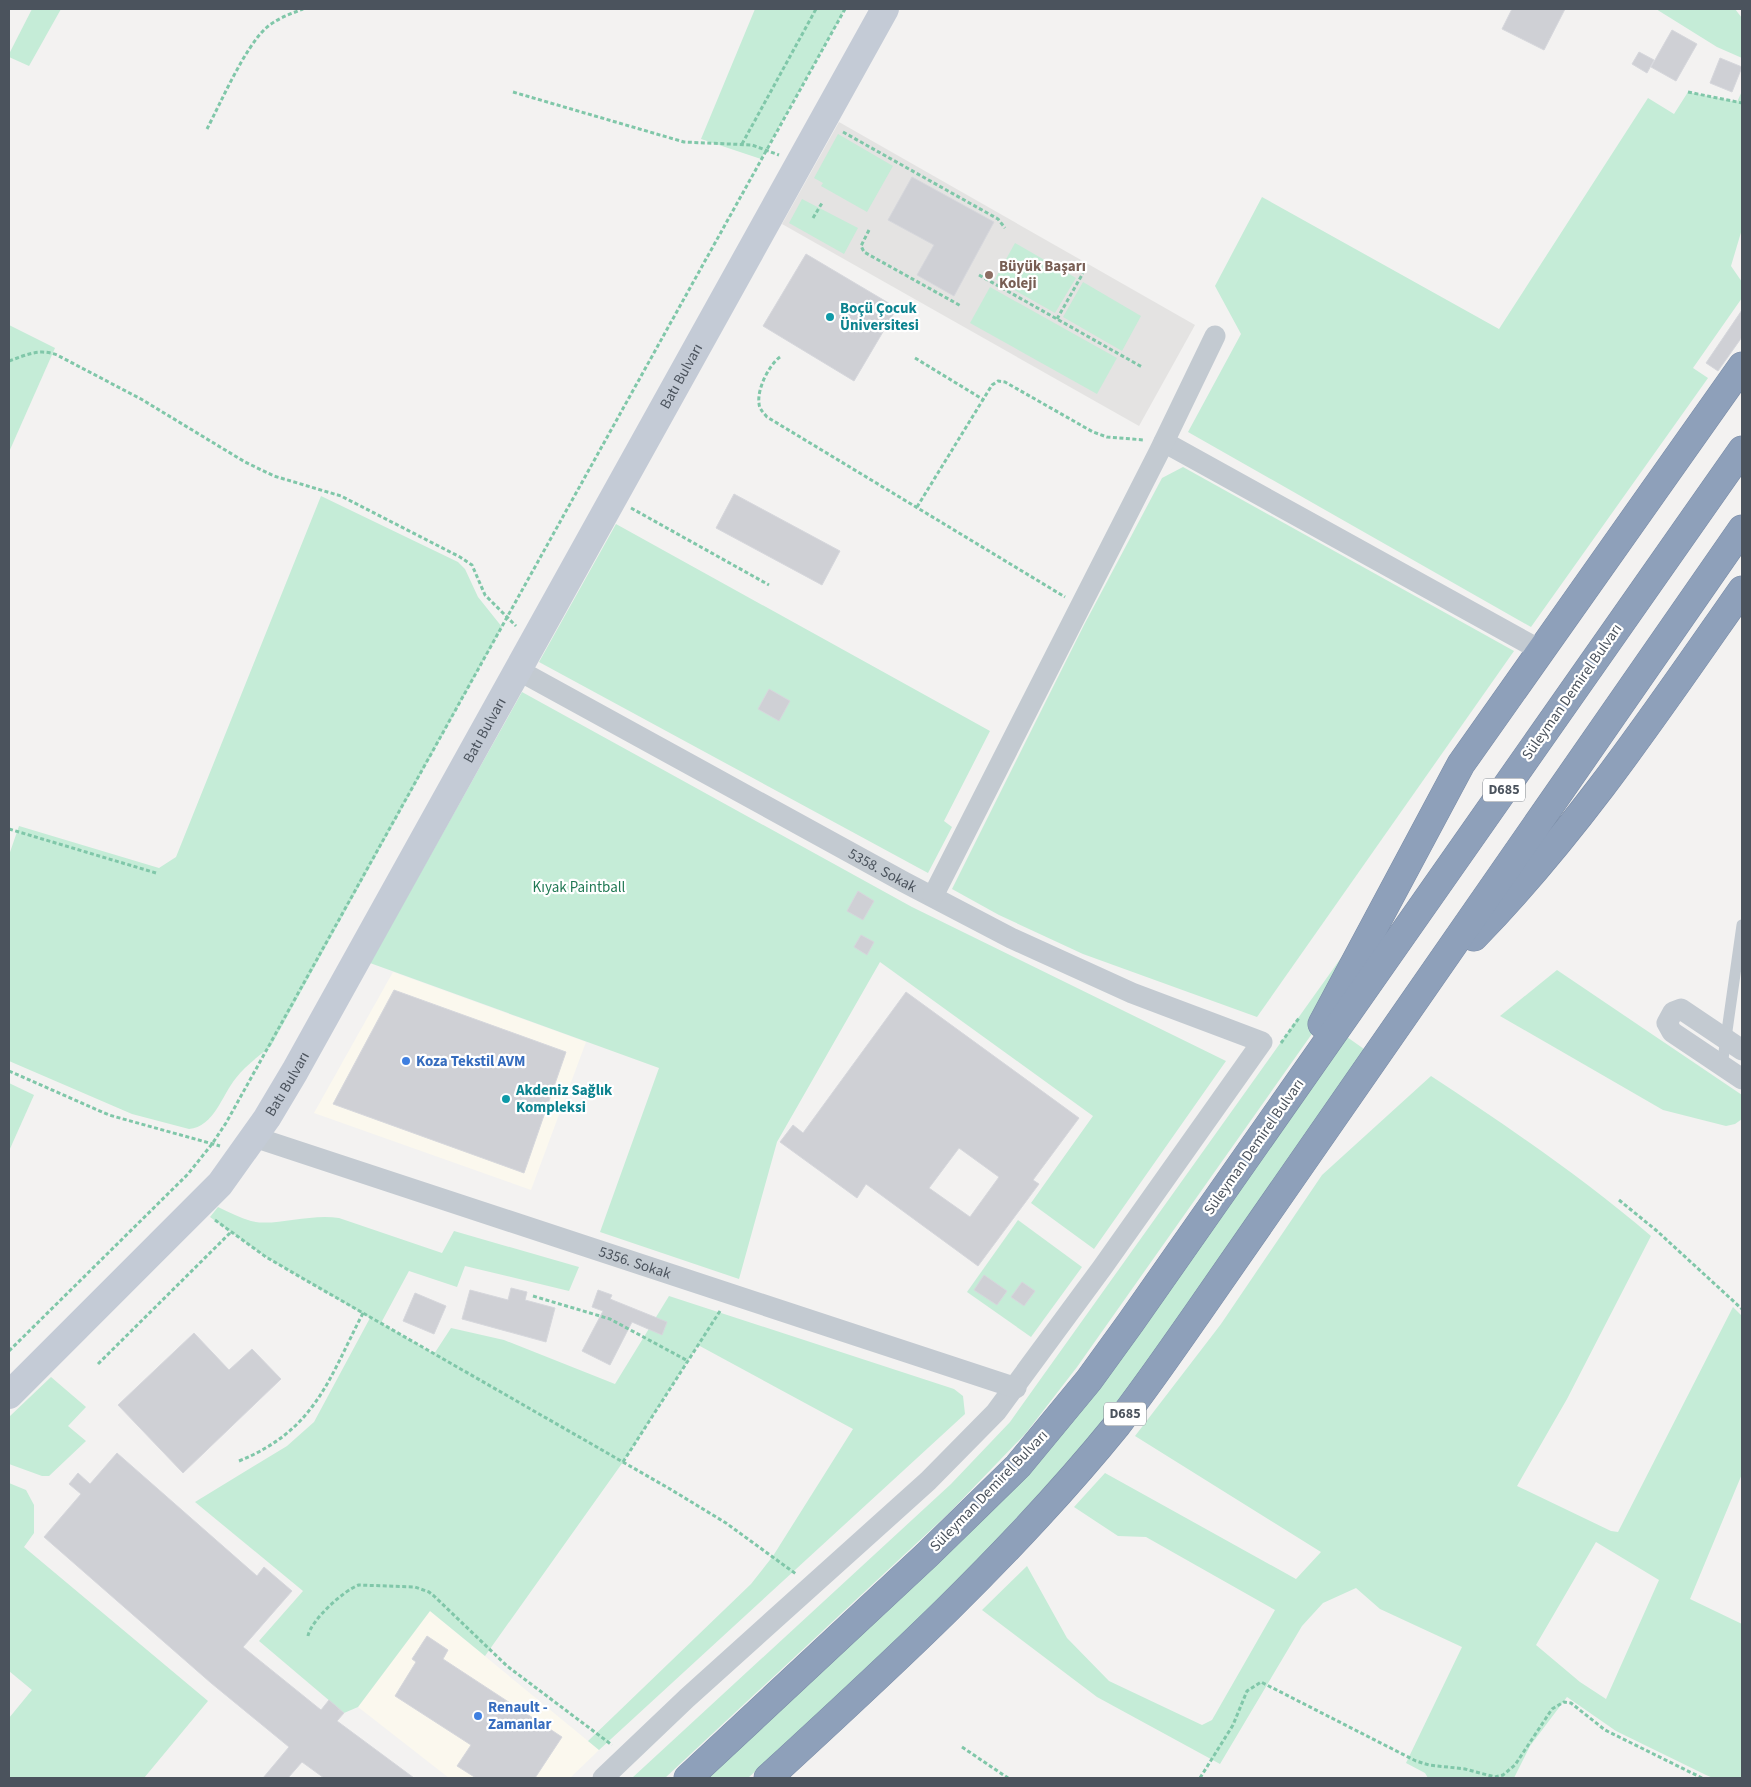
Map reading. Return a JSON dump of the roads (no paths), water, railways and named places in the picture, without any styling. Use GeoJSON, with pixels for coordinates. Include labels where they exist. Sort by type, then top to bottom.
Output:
{"type":"FeatureCollection","features":[{"type":"Feature","properties":{"kind":"highway"},"geometry":{"type":"LineString","coordinates":[[1266,1129],[1461,764],[1742,366]]}},
{"type":"Feature","properties":{"kind":"highway","name":"Süleyman Demirel Bulvarı"},"geometry":{"type":"LineString","coordinates":[[688,1778],[921,1561],[1018,1466],[1089,1380],[1742,450]]}},
{"type":"Feature","properties":{"kind":"highway","name":"D685"},"geometry":{"type":"LineString","coordinates":[[768,1778],[954,1604],[1034,1518],[1117,1424],[1163,1363],[1742,529]]}},
{"type":"Feature","properties":{"kind":"highway"},"geometry":{"type":"LineString","coordinates":[[1417,996],[1487,924],[1555,848],[1619,765],[1742,590]]}},
{"type":"Feature","properties":{"kind":"street","name":"Batı Bulvarı"},"geometry":{"type":"LineString","coordinates":[[9,1370],[192,1187],[219,1146],[273,1072],[513,623],[774,153],[863,9]]}},
{"type":"Feature","properties":{"kind":"street","name":"Batı Bulvarı"},"geometry":{"type":"LineString","coordinates":[[9,1395],[198,1208],[220,1184],[254,1137],[295,1071],[885,9]]}},
{"type":"Feature","properties":{"kind":"street"},"geometry":{"type":"LineString","coordinates":[[933,896],[1164,442],[1215,336]]}},
{"type":"Feature","properties":{"kind":"street"},"geometry":{"type":"LineString","coordinates":[[1164,442],[1540,650]]}},
{"type":"Feature","properties":{"kind":"street","name":"5358. Sokak"},"geometry":{"type":"LineString","coordinates":[[518,670],[933,896],[1071,967],[1132,993],[1262,1042],[1016,1388]]}},
{"type":"Feature","properties":{"kind":"street"},"geometry":{"type":"LineString","coordinates":[[1735,1044],[1681,1009],[1673,1012],[1667,1023],[1672,1032],[1742,1079]]}},
{"type":"Feature","properties":{"kind":"street","name":"5356. Sokak"},"geometry":{"type":"LineString","coordinates":[[254,1137],[1016,1388]]}},
{"type":"Feature","properties":{"kind":"street"},"geometry":{"type":"LineString","coordinates":[[603,1778],[936,1474],[971,1440],[1016,1388]]}},
{"type":"Feature","properties":{"kind":"lane"},"geometry":{"type":"LineString","coordinates":[[1722,1066],[1735,1044],[1742,924]]}},
{"type":"Feature","properties":{"kind":"place","name":"Büyük Başarı Koleji"},"geometry":{"type":"Point","coordinates":[989,275]}},
{"type":"Feature","properties":{"kind":"place","name":"Boçü Çocuk Üniversitesi"},"geometry":{"type":"Point","coordinates":[830,317]}},
{"type":"Feature","properties":{"kind":"place","name":"Koza Tekstil AVM"},"geometry":{"type":"Point","coordinates":[406,1061]}},
{"type":"Feature","properties":{"kind":"place","name":"Akdeniz Sağlık Kompleksi"},"geometry":{"type":"Point","coordinates":[506,1099]}},
{"type":"Feature","properties":{"kind":"place","name":"Renault - Zamanlar"},"geometry":{"type":"Point","coordinates":[478,1716]}},
{"type":"Feature","properties":{"kind":"park label","name":"Kıyak Paintball"},"geometry":{"type":"Point","coordinates":[579,887]}}]}
